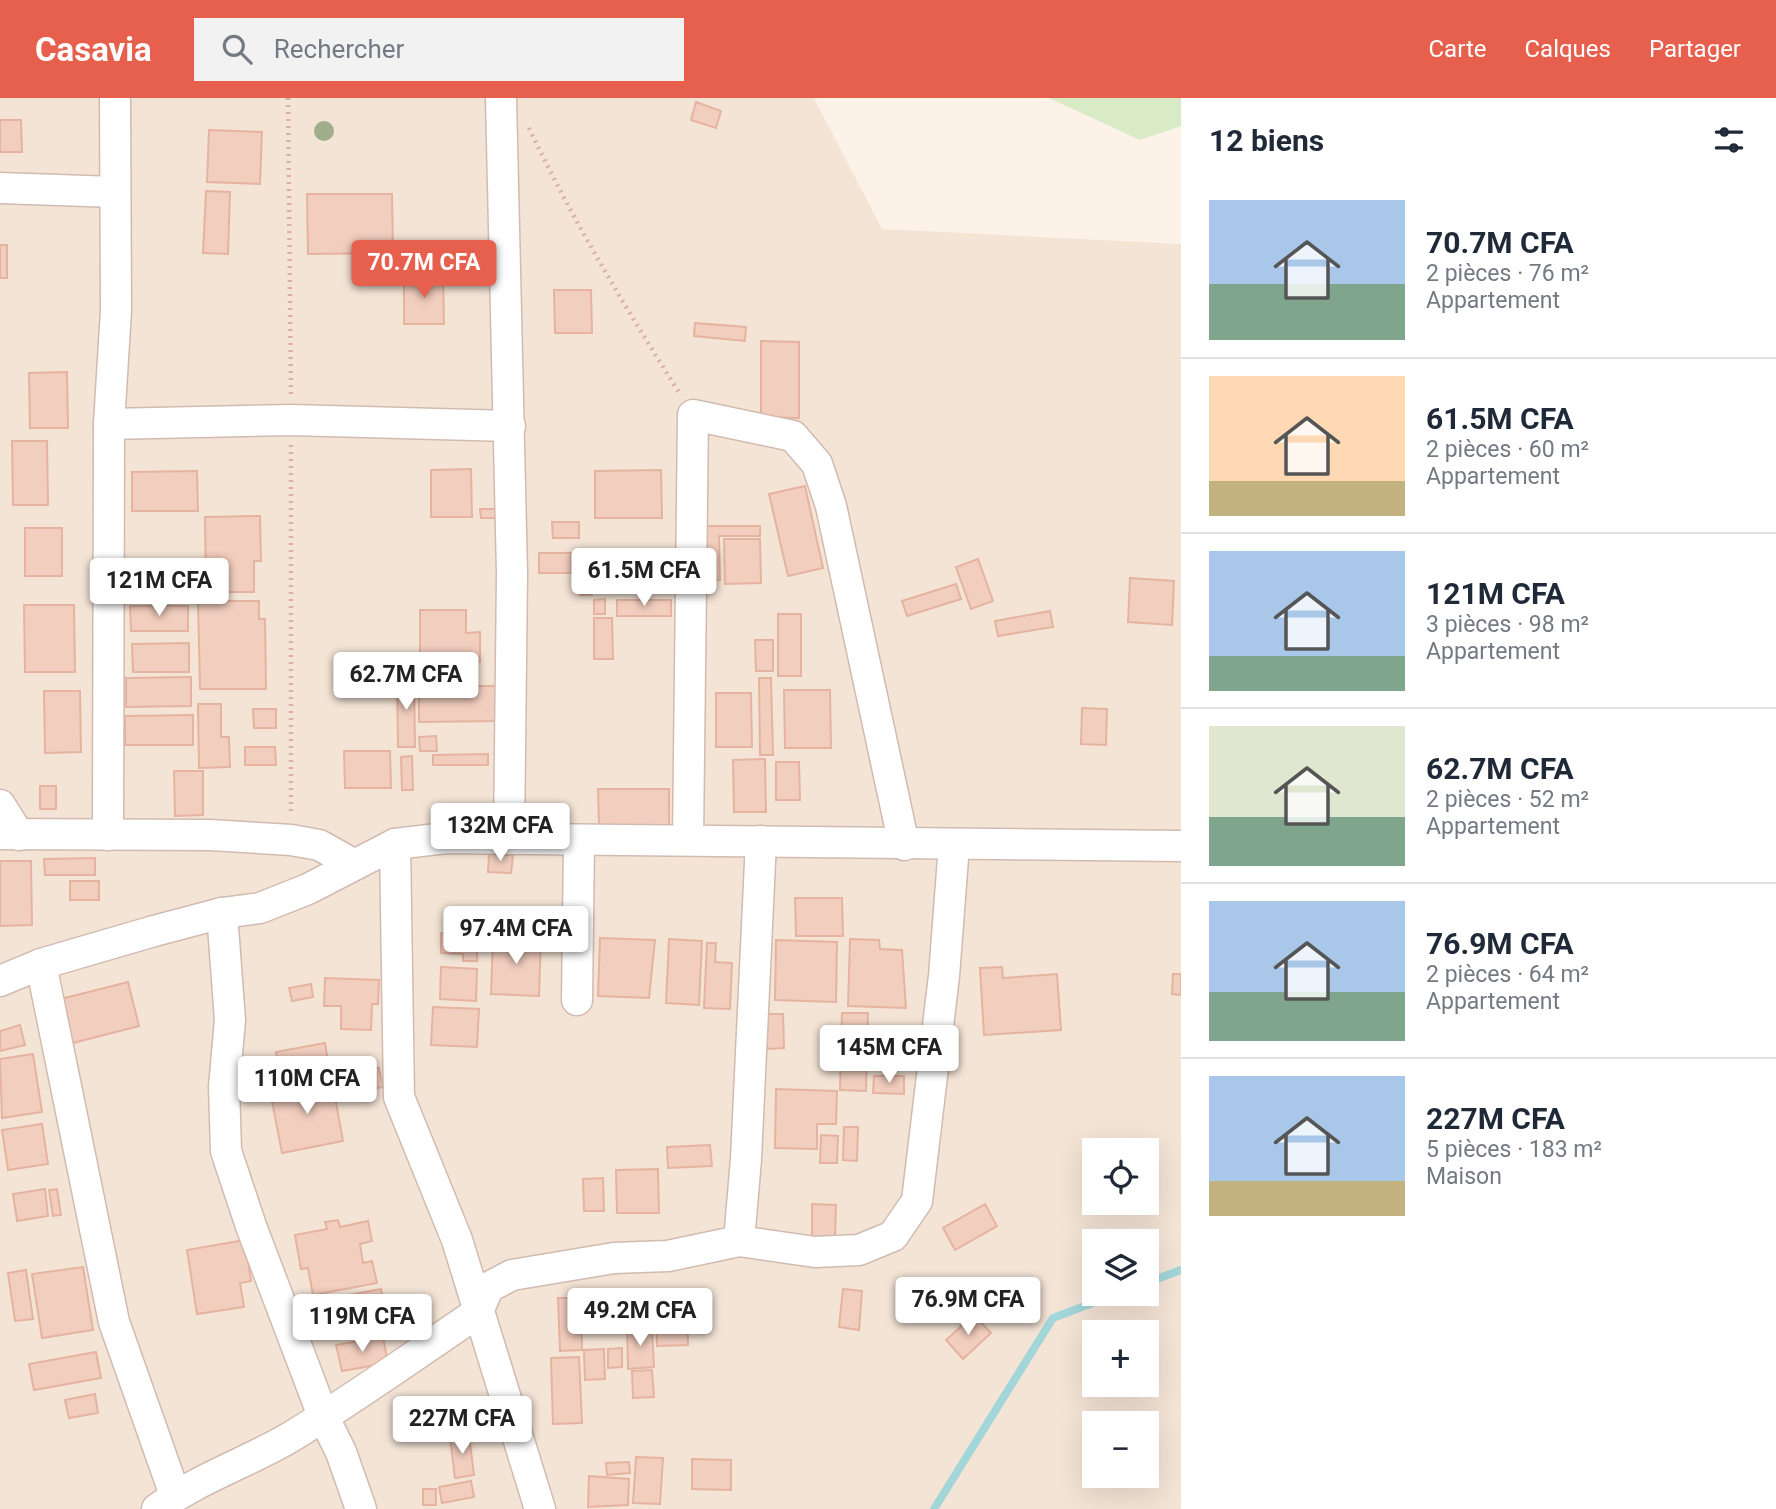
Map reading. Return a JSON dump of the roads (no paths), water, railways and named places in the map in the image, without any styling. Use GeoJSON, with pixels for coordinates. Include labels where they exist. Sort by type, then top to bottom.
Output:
{"type":"FeatureCollection","features":[{"type":"Feature","properties":{"kind":"street"},"geometry":{"type":"LineString","coordinates":[[108,835],[109,424],[116,310],[115,98]]}},
{"type":"Feature","properties":{"kind":"street"},"geometry":{"type":"LineString","coordinates":[[501,98],[512,573],[509,839]]}},
{"type":"Feature","properties":{"kind":"street"},"geometry":{"type":"LineString","coordinates":[[0,188],[115,192]]}},
{"type":"Feature","properties":{"kind":"street"},"geometry":{"type":"LineString","coordinates":[[688,840],[693,415],[793,436],[817,464],[831,506],[904,845]]}},
{"type":"Feature","properties":{"kind":"street"},"geometry":{"type":"LineString","coordinates":[[109,424],[291,420],[510,426]]}},
{"type":"Feature","properties":{"kind":"street"},"geometry":{"type":"LineString","coordinates":[[0,805],[10,834],[210,835],[291,840],[319,845],[353,864]]}},
{"type":"Feature","properties":{"kind":"street"},"geometry":{"type":"LineString","coordinates":[[0,981],[41,964],[222,913],[260,908],[307,889],[395,844],[446,838],[579,842],[688,840],[904,845],[1181,846]]}},
{"type":"Feature","properties":{"kind":"street"},"geometry":{"type":"LineString","coordinates":[[739,1241],[746,1159],[761,841]]}},
{"type":"Feature","properties":{"kind":"street"},"geometry":{"type":"LineString","coordinates":[[577,1000],[579,842]]}},
{"type":"Feature","properties":{"kind":"street"},"geometry":{"type":"LineString","coordinates":[[395,844],[399,1097],[457,1240],[477,1313],[540,1509]]}},
{"type":"Feature","properties":{"kind":"street"},"geometry":{"type":"LineString","coordinates":[[41,964],[114,1322],[166,1502],[229,1470],[323,1416],[477,1313],[489,1287],[512,1275],[614,1258],[668,1256],[739,1241],[815,1252],[859,1250],[893,1236],[917,1201],[944,976],[954,845]]}},
{"type":"Feature","properties":{"kind":"street"},"geometry":{"type":"LineString","coordinates":[[222,913],[230,1020],[224,1087],[226,1150],[251,1226],[361,1509]]}},
{"type":"Feature","properties":{"kind":"waterway"},"geometry":{"type":"LineString","coordinates":[[1159,1278],[1181,1270]]}},
{"type":"Feature","properties":{"kind":"waterway"},"geometry":{"type":"LineString","coordinates":[[934,1509],[1053,1318],[1085,1306]]}}]}
